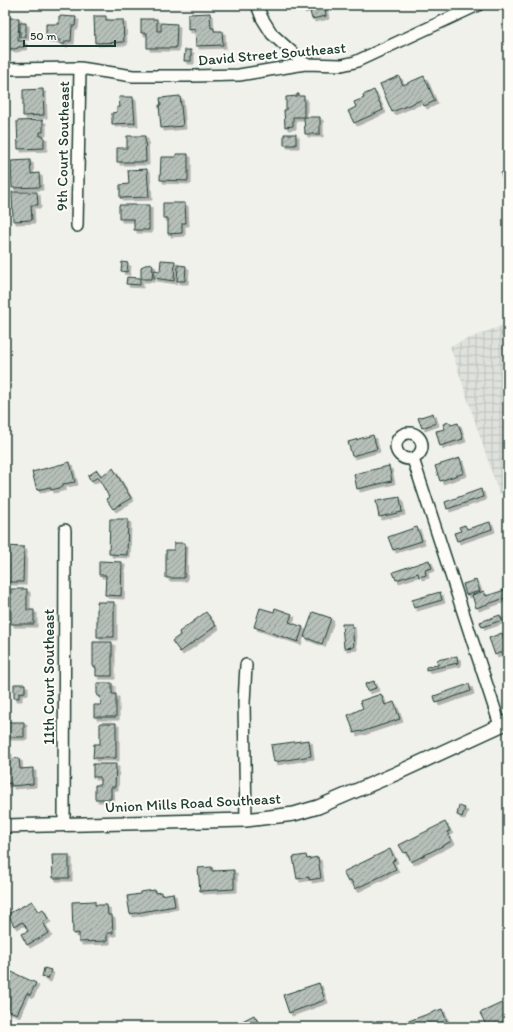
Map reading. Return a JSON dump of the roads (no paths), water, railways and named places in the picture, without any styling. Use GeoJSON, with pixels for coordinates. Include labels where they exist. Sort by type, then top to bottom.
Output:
{"type":"FeatureCollection","features":[{"type":"Feature","properties":{"kind":"street"},"geometry":{"type":"LineString","coordinates":[[257,5],[262,18],[272,34],[305,64]]}},
{"type":"Feature","properties":{"kind":"street","name":"David Street Southeast"},"geometry":{"type":"LineString","coordinates":[[5,69],[80,68],[133,76],[192,76],[239,75],[305,64],[342,65],[355,62],[478,5]]}},
{"type":"Feature","properties":{"kind":"street","name":"9th Court Southeast"},"geometry":{"type":"LineString","coordinates":[[77,226],[80,68]]}},
{"type":"Feature","properties":{"kind":"street"},"geometry":{"type":"LineString","coordinates":[[413,459],[504,723]]}},
{"type":"Feature","properties":{"kind":"street","name":"11th Court Southeast"},"geometry":{"type":"LineString","coordinates":[[64,824],[65,530]]}},
{"type":"Feature","properties":{"kind":"street"},"geometry":{"type":"LineString","coordinates":[[246,665],[244,703],[246,820]]}},
{"type":"Feature","properties":{"kind":"street","name":"Union Mills Road Southeast"},"geometry":{"type":"LineString","coordinates":[[5,826],[246,820],[294,814],[318,807],[395,774],[504,723]]}}]}
